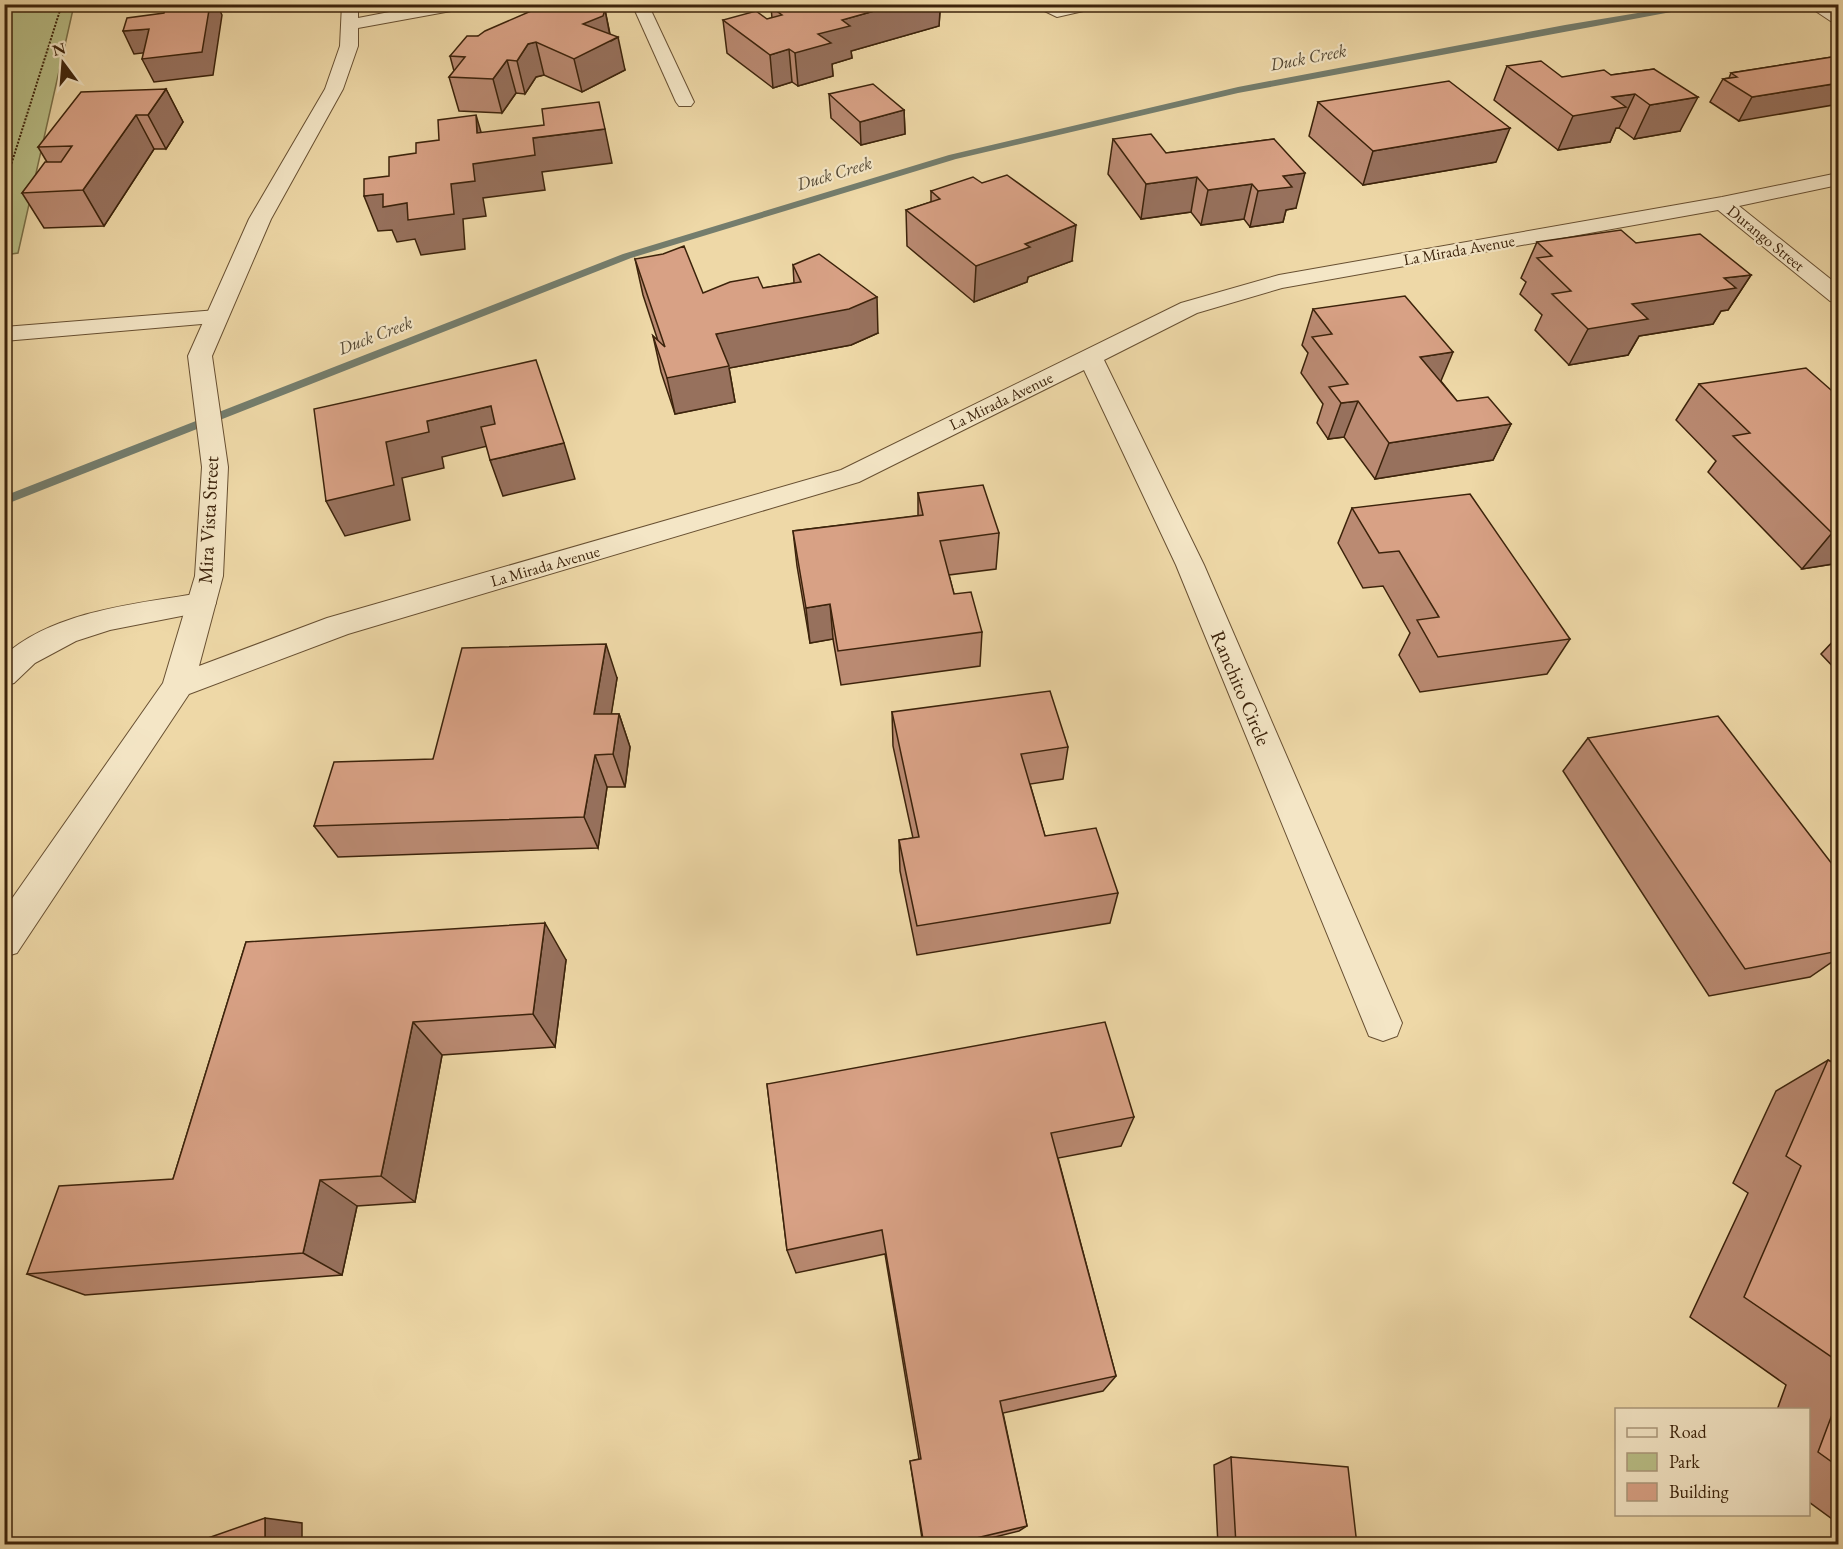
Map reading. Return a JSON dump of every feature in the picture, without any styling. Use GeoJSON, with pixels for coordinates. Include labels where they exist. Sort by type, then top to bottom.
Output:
{"type":"FeatureCollection","features":[{"type":"Feature","properties":{"kind":"street"},"geometry":{"type":"LineString","coordinates":[[350,14],[462,4]]}},
{"type":"Feature","properties":{"kind":"street"},"geometry":{"type":"LineString","coordinates":[[1813,4],[1839,18]]}},
{"type":"Feature","properties":{"kind":"street","name":"Mira Vista Street"},"geometry":{"type":"LineString","coordinates":[[4,941],[178,686],[209,576],[215,467],[200,356],[260,219],[334,89],[349,46],[350,14]]}},
{"type":"Feature","properties":{"kind":"street","name":"La Mirada Avenue"},"geometry":{"type":"LineString","coordinates":[[178,686],[338,626],[850,476],[1190,308],[1279,282],[1722,203],[1839,179]]}},
{"type":"Feature","properties":{"kind":"street","name":"Durango Street"},"geometry":{"type":"LineString","coordinates":[[1722,203],[1839,296]]}},
{"type":"Feature","properties":{"kind":"street","name":"Ranchito Circle"},"geometry":{"type":"LineString","coordinates":[[1090,357],[1190,565],[1383,1023]]}},
{"type":"Feature","properties":{"kind":"lane"},"geometry":{"type":"LineString","coordinates":[[640,4],[685,102]]}},
{"type":"Feature","properties":{"kind":"lane"},"geometry":{"type":"LineString","coordinates":[[1038,4],[1057,12],[1095,4]]}},
{"type":"Feature","properties":{"kind":"lane"},"geometry":{"type":"LineString","coordinates":[[4,334],[217,317]]}},
{"type":"Feature","properties":{"kind":"lane"},"geometry":{"type":"LineString","coordinates":[[4,675],[25,655],[67,632],[124,616],[202,603]]}},
{"type":"Feature","properties":{"kind":"path"},"geometry":{"type":"LineString","coordinates":[[4,187],[62,4]]}},
{"type":"Feature","properties":{"kind":"green space"},"geometry":{"type":"Polygon","coordinates":[[[4,5],[74,5],[18,253],[5,255],[4,5]]]}},
{"type":"Feature","properties":{"kind":"building"},"geometry":{"type":"Polygon","coordinates":[[[166,4],[210,4],[202,52],[142,59],[149,29],[123,31],[127,18],[164,13],[166,4]]]}},
{"type":"Feature","properties":{"kind":"building"},"geometry":{"type":"Polygon","coordinates":[[[582,4],[594,4],[605,10],[603,16],[583,24],[618,37],[574,59],[536,42],[528,44],[517,61],[507,60],[493,79],[449,77],[465,57],[450,56],[467,36],[478,36],[531,11],[565,10],[582,4]]]}},
{"type":"Feature","properties":{"kind":"building"},"geometry":{"type":"Polygon","coordinates":[[[782,4],[899,4],[842,20],[850,26],[818,34],[831,43],[795,53],[789,49],[770,55],[723,20],[756,11],[767,19],[782,15],[771,7],[782,4]]]}},
{"type":"Feature","properties":{"kind":"building"},"geometry":{"type":"Polygon","coordinates":[[[1832,57],[1839,61],[1839,83],[1752,97],[1723,79],[1737,77],[1731,73],[1832,57]]]}},
{"type":"Feature","properties":{"kind":"building"},"geometry":{"type":"Polygon","coordinates":[[[1541,61],[1562,77],[1604,70],[1611,75],[1654,69],[1698,97],[1650,105],[1635,94],[1612,97],[1626,107],[1573,116],[1507,66],[1541,61]]]}},
{"type":"Feature","properties":{"kind":"building"},"geometry":{"type":"Polygon","coordinates":[[[1449,81],[1510,128],[1373,151],[1318,102],[1449,81]]]}},
{"type":"Feature","properties":{"kind":"building"},"geometry":{"type":"Polygon","coordinates":[[[873,84],[904,110],[860,122],[829,94],[873,84]]]}},
{"type":"Feature","properties":{"kind":"building"},"geometry":{"type":"Polygon","coordinates":[[[166,89],[148,115],[136,115],[83,190],[22,193],[45,162],[61,162],[72,146],[38,147],[81,92],[166,89]]]}},
{"type":"Feature","properties":{"kind":"building"},"geometry":{"type":"Polygon","coordinates":[[[599,102],[605,129],[533,138],[535,155],[473,164],[475,181],[451,184],[454,214],[408,220],[407,203],[383,207],[383,194],[364,196],[364,179],[389,176],[389,157],[416,153],[416,143],[439,140],[438,120],[476,115],[477,133],[544,125],[542,109],[599,102]]]}},
{"type":"Feature","properties":{"kind":"building"},"geometry":{"type":"Polygon","coordinates":[[[1151,134],[1166,153],[1274,139],[1305,173],[1283,176],[1292,187],[1258,191],[1252,184],[1208,190],[1197,177],[1146,184],[1113,139],[1151,134]]]}},
{"type":"Feature","properties":{"kind":"building"},"geometry":{"type":"Polygon","coordinates":[[[1007,175],[1076,225],[1025,244],[1030,247],[976,266],[906,210],[940,199],[931,191],[973,177],[982,183],[1007,175]]]}},
{"type":"Feature","properties":{"kind":"building"},"geometry":{"type":"Polygon","coordinates":[[[1621,230],[1636,243],[1700,234],[1751,275],[1724,278],[1736,288],[1632,304],[1648,319],[1588,329],[1552,294],[1571,291],[1537,258],[1552,256],[1537,242],[1621,230]]]}},
{"type":"Feature","properties":{"kind":"building"},"geometry":{"type":"Polygon","coordinates":[[[684,246],[703,293],[730,282],[758,277],[763,288],[801,282],[793,265],[819,254],[877,297],[849,309],[716,334],[729,366],[667,378],[653,336],[665,347],[635,259],[663,254],[684,246]]]}},
{"type":"Feature","properties":{"kind":"building"},"geometry":{"type":"Polygon","coordinates":[[[1405,296],[1453,352],[1420,357],[1457,401],[1488,397],[1511,424],[1389,443],[1358,401],[1341,403],[1329,387],[1348,384],[1312,337],[1332,334],[1313,309],[1405,296]]]}},
{"type":"Feature","properties":{"kind":"building"},"geometry":{"type":"Polygon","coordinates":[[[536,360],[564,443],[490,460],[481,427],[495,424],[491,406],[427,421],[429,432],[386,442],[394,485],[326,501],[314,409],[536,360]]]}},
{"type":"Feature","properties":{"kind":"building"},"geometry":{"type":"Polygon","coordinates":[[[1806,368],[1839,397],[1839,532],[1832,533],[1733,436],[1750,433],[1699,384],[1806,368]]]}},
{"type":"Feature","properties":{"kind":"building"},"geometry":{"type":"Polygon","coordinates":[[[983,485],[999,533],[940,541],[954,594],[971,592],[982,632],[838,651],[830,604],[806,608],[793,531],[923,515],[918,493],[983,485]]]}},
{"type":"Feature","properties":{"kind":"building"},"geometry":{"type":"Polygon","coordinates":[[[1470,494],[1570,639],[1438,657],[1417,620],[1439,617],[1399,551],[1379,553],[1352,508],[1470,494]]]}},
{"type":"Feature","properties":{"kind":"building"},"geometry":{"type":"Polygon","coordinates":[[[606,644],[594,714],[619,714],[613,754],[595,755],[584,817],[314,826],[334,762],[433,759],[462,648],[606,644]]]}},
{"type":"Feature","properties":{"kind":"building"},"geometry":{"type":"Polygon","coordinates":[[[1050,691],[1068,747],[1021,754],[1045,836],[1096,828],[1118,893],[917,926],[899,840],[919,837],[892,712],[1050,691]]]}},
{"type":"Feature","properties":{"kind":"building"},"geometry":{"type":"Polygon","coordinates":[[[1718,716],[1839,873],[1839,951],[1745,969],[1588,738],[1718,716]]]}},
{"type":"Feature","properties":{"kind":"building"},"geometry":{"type":"Polygon","coordinates":[[[545,923],[533,1014],[413,1022],[381,1176],[320,1180],[303,1253],[27,1274],[59,1186],[173,1179],[246,942],[545,923]]]}},
{"type":"Feature","properties":{"kind":"building"},"geometry":{"type":"Polygon","coordinates":[[[1105,1022],[1134,1117],[1051,1133],[1116,1376],[1000,1401],[1027,1526],[947,1545],[924,1545],[910,1461],[921,1459],[882,1230],[787,1250],[767,1084],[1105,1022]]]}},
{"type":"Feature","properties":{"kind":"building"},"geometry":{"type":"Polygon","coordinates":[[[1828,1060],[1839,1066],[1839,1362],[1744,1297],[1801,1166],[1786,1156],[1828,1060]]]}},
{"type":"Feature","properties":{"kind":"building"},"geometry":{"type":"Polygon","coordinates":[[[1839,1396],[1839,1467],[1818,1452],[1839,1396]]]}},
{"type":"Feature","properties":{"kind":"building"},"geometry":{"type":"Polygon","coordinates":[[[1231,1457],[1348,1467],[1357,1545],[1236,1545],[1231,1457]]]}},
{"type":"Feature","properties":{"kind":"building"},"geometry":{"type":"Polygon","coordinates":[[[265,1518],[265,1545],[188,1545],[265,1518]]]}},
{"type":"Feature","properties":{"kind":"waterway","name":"Duck Creek"},"geometry":{"type":"LineString","coordinates":[[4,501],[627,256],[953,157],[1238,90],[1565,28],[1710,4]]}}]}
